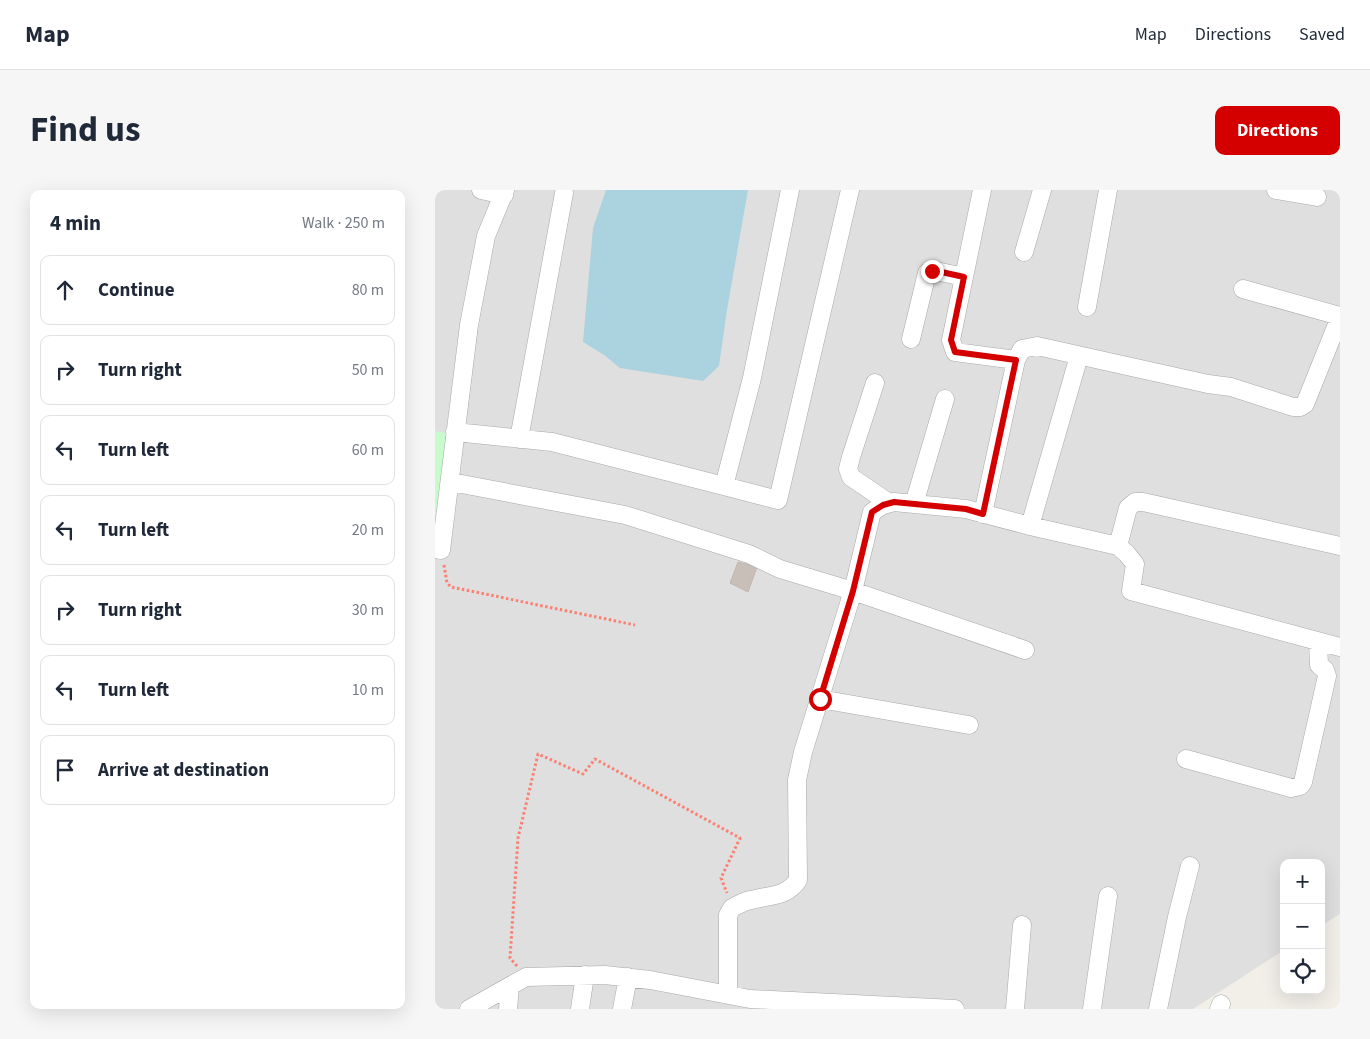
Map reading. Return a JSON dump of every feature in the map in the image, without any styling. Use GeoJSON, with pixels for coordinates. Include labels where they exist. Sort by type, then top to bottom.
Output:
{"type":"FeatureCollection","features":[{"type":"Feature","properties":{"kind":"street"},"geometry":{"type":"LineString","coordinates":[[438,549],[451,482],[455,432],[469,325],[486,236],[504,193],[481,190]]}},
{"type":"Feature","properties":{"kind":"street"},"geometry":{"type":"LineString","coordinates":[[724,486],[752,378],[790,190]]}},
{"type":"Feature","properties":{"kind":"street"},"geometry":{"type":"LineString","coordinates":[[455,432],[552,442],[778,500],[850,190]]}},
{"type":"Feature","properties":{"kind":"street"},"geometry":{"type":"LineString","coordinates":[[982,190],[951,340],[955,352],[1016,360]]}},
{"type":"Feature","properties":{"kind":"street"},"geometry":{"type":"LineString","coordinates":[[1024,252],[1042,190]]}},
{"type":"Feature","properties":{"kind":"street"},"geometry":{"type":"LineString","coordinates":[[1087,307],[1108,190]]}},
{"type":"Feature","properties":{"kind":"street"},"geometry":{"type":"LineString","coordinates":[[1276,190],[1317,197]]}},
{"type":"Feature","properties":{"kind":"street"},"geometry":{"type":"LineString","coordinates":[[519,439],[564,193]]}},
{"type":"Feature","properties":{"kind":"street"},"geometry":{"type":"LineString","coordinates":[[911,338],[927,273],[937,271],[964,277]]}},
{"type":"Feature","properties":{"kind":"street"},"geometry":{"type":"LineString","coordinates":[[983,514],[1016,360],[1022,349],[1037,346],[1208,384],[1231,387],[1293,407],[1300,407],[1305,404],[1340,317],[1243,289]]}},
{"type":"Feature","properties":{"kind":"street"},"geometry":{"type":"LineString","coordinates":[[1029,526],[1079,356]]}},
{"type":"Feature","properties":{"kind":"street"},"geometry":{"type":"LineString","coordinates":[[875,384],[848,469],[851,477],[858,483],[889,503]]}},
{"type":"Feature","properties":{"kind":"street"},"geometry":{"type":"LineString","coordinates":[[914,504],[945,399]]}},
{"type":"Feature","properties":{"kind":"street"},"geometry":{"type":"LineString","coordinates":[[451,482],[625,515],[749,554],[779,569],[853,591],[1025,650]]}},
{"type":"Feature","properties":{"kind":"street"},"geometry":{"type":"LineString","coordinates":[[1119,546],[1128,508],[1135,502],[1143,502],[1223,519],[1340,546]]}},
{"type":"Feature","properties":{"kind":"street"},"geometry":{"type":"LineString","coordinates":[[728,995],[728,915],[732,908],[749,900],[784,893],[793,888],[798,880],[797,780],[803,752],[853,591],[872,512],[883,505],[889,503],[914,504],[966,509],[1029,526],[1119,546],[1135,564],[1131,591],[1340,647]]}},
{"type":"Feature","properties":{"kind":"street"},"geometry":{"type":"LineString","coordinates":[[1186,759],[1291,788],[1300,786],[1303,782],[1327,676],[1325,670],[1319,665],[1318,642]]}},
{"type":"Feature","properties":{"kind":"street"},"geometry":{"type":"LineString","coordinates":[[820,699],[969,725]]}},
{"type":"Feature","properties":{"kind":"street"},"geometry":{"type":"LineString","coordinates":[[1158,1009],[1177,917],[1190,866]]}},
{"type":"Feature","properties":{"kind":"street"},"geometry":{"type":"LineString","coordinates":[[1092,1009],[1108,896]]}},
{"type":"Feature","properties":{"kind":"street"},"geometry":{"type":"LineString","coordinates":[[1015,1009],[1022,925]]}},
{"type":"Feature","properties":{"kind":"street"},"geometry":{"type":"LineString","coordinates":[[580,1009],[585,975]]}},
{"type":"Feature","properties":{"kind":"street"},"geometry":{"type":"LineString","coordinates":[[469,1009],[526,977],[605,975],[628,977],[750,999],[955,1009]]}},
{"type":"Feature","properties":{"kind":"street"},"geometry":{"type":"LineString","coordinates":[[622,1009],[628,977]]}},
{"type":"Feature","properties":{"kind":"street"},"geometry":{"type":"LineString","coordinates":[[508,1009],[510,986]]}},
{"type":"Feature","properties":{"kind":"path"},"geometry":{"type":"LineString","coordinates":[[438,549],[447,583],[451,587],[635,625]]}},
{"type":"Feature","properties":{"kind":"path"},"geometry":{"type":"LineString","coordinates":[[526,977],[510,958],[518,838],[539,754],[583,774],[595,759],[740,838],[721,878],[732,908]]}},
{"type":"Feature","properties":{"kind":"shaded area"},"geometry":{"type":"Polygon","coordinates":[[[435,190],[1340,190],[1340,914],[1325,923],[1325,859],[1280,859],[1280,953],[1193,1009],[435,1009],[435,190]]]}},
{"type":"Feature","properties":{"kind":"green space"},"geometry":{"type":"Polygon","coordinates":[[[435,431],[451,434],[435,552],[435,431]]]}},
{"type":"Feature","properties":{"kind":"water"},"geometry":{"type":"Polygon","coordinates":[[[606,190],[748,190],[719,366],[703,381],[620,368],[583,342],[593,228],[606,190]]]}},
{"type":"Feature","properties":{"kind":"building"},"geometry":{"type":"Polygon","coordinates":[[[738,562],[757,567],[748,592],[730,583],[738,562]]]}},
{"type":"Feature","properties":{"kind":"route"},"geometry":{"type":"LineString","coordinates":[[820,699],[853,591],[872,512],[883,505],[894,502],[966,509],[983,514],[1016,360],[955,352],[951,340],[964,277],[932,271]]}}]}
